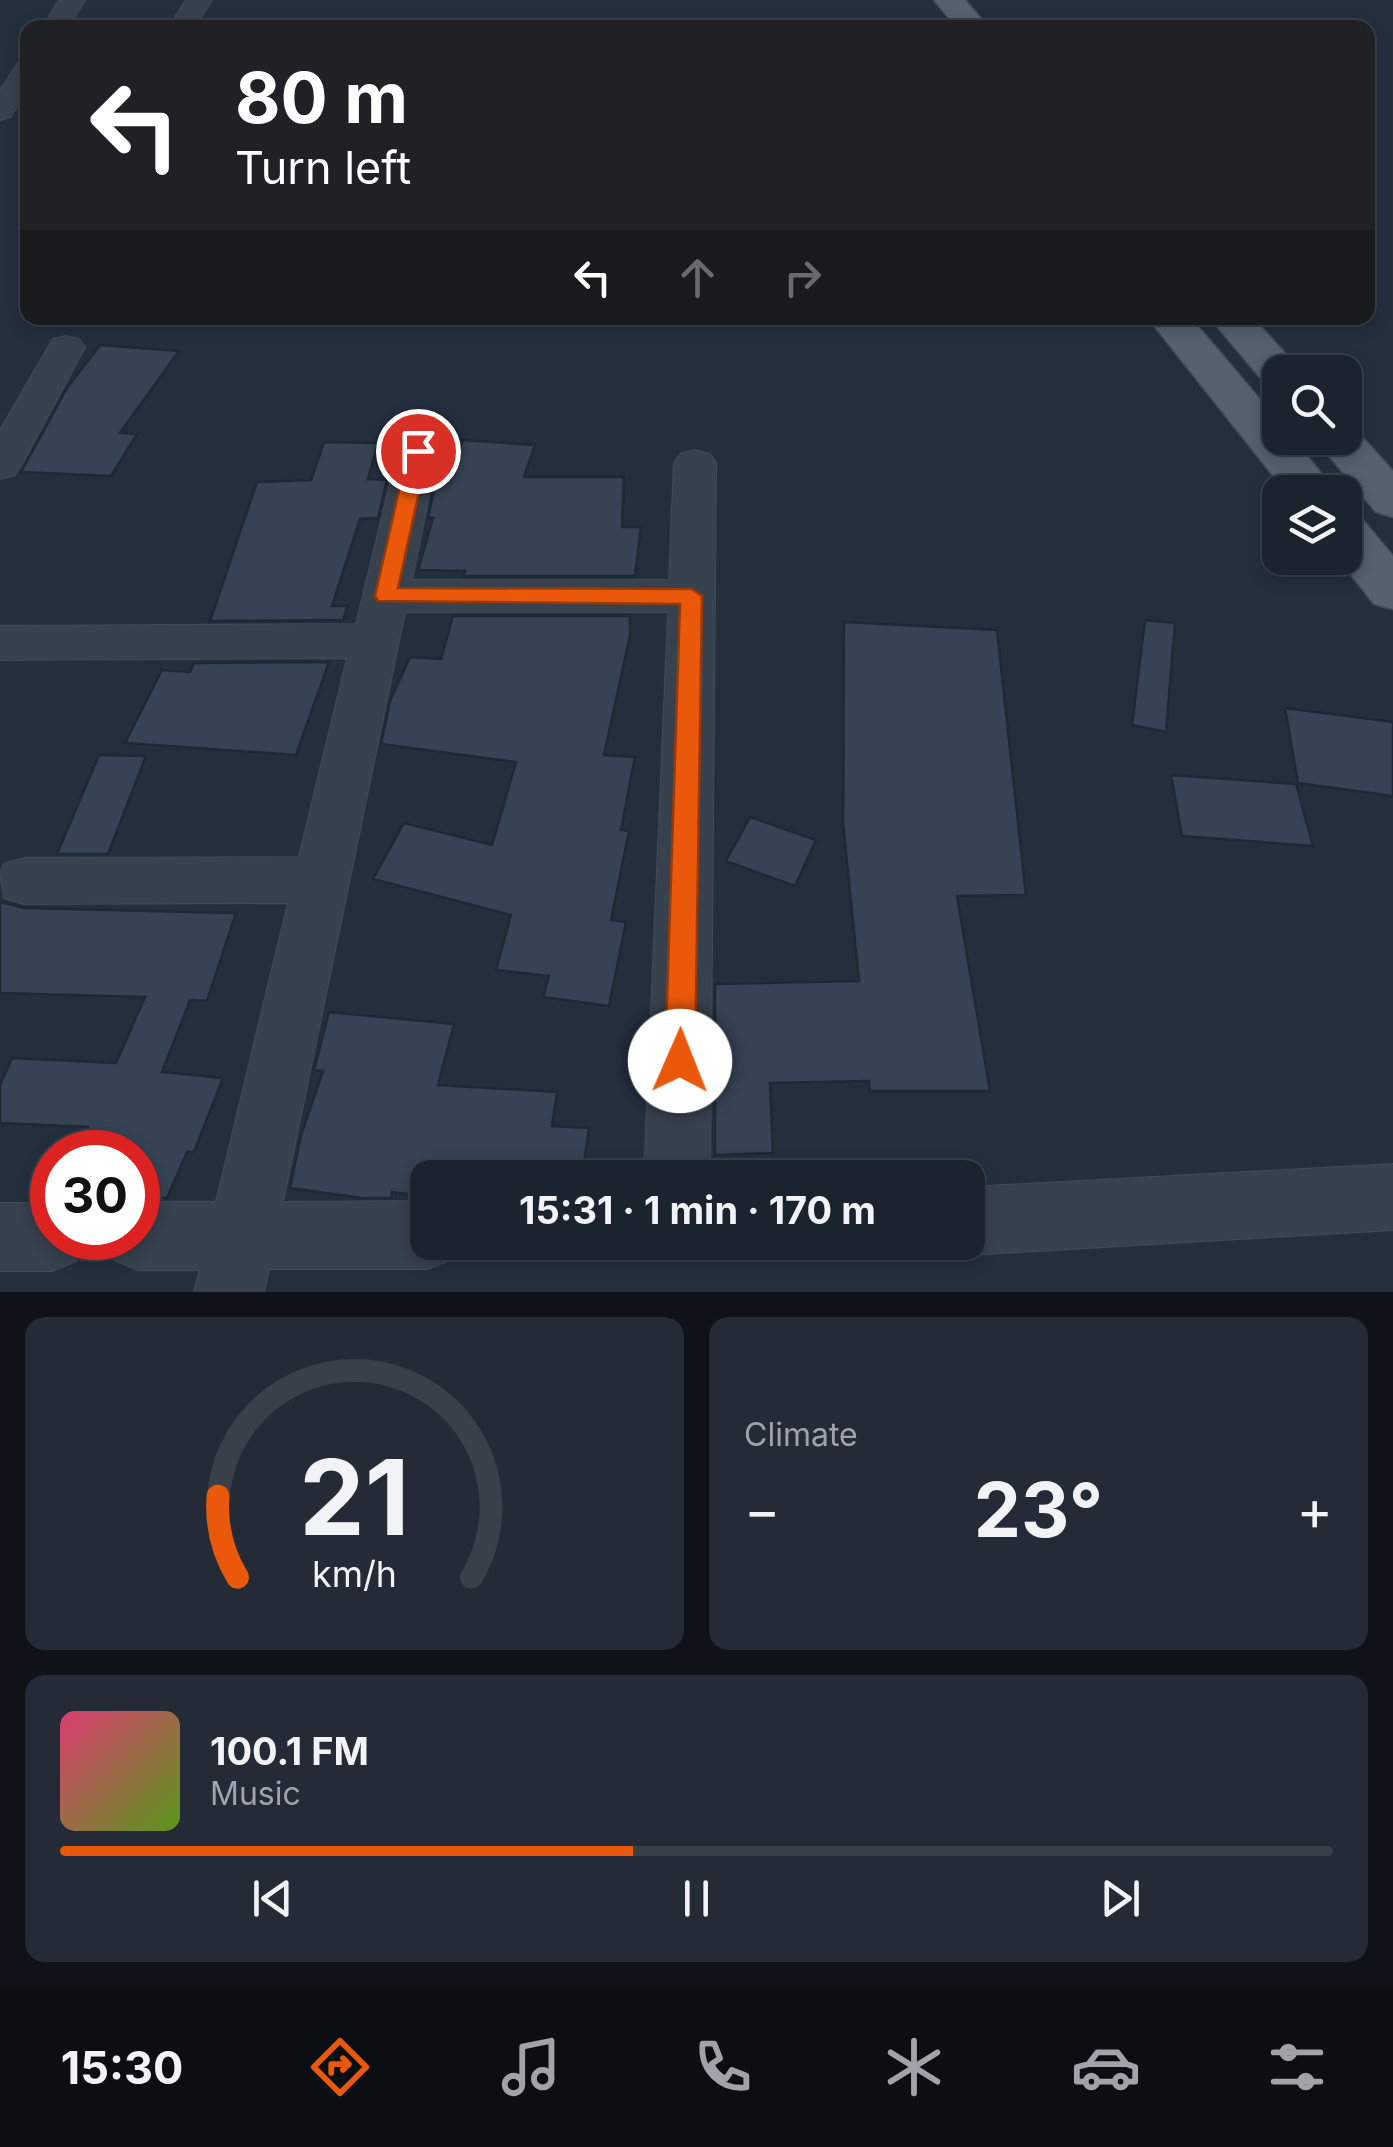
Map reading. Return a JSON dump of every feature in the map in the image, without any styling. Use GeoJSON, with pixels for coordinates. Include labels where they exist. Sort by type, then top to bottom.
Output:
{"type":"FeatureCollection","features":[{"type":"Feature","properties":{"kind":"main road"},"geometry":{"type":"LineString","coordinates":[[949,0],[967,20]]}},
{"type":"Feature","properties":{"kind":"main road"},"geometry":{"type":"LineString","coordinates":[[1175,325],[1298,475]]}},
{"type":"Feature","properties":{"kind":"main road"},"geometry":{"type":"LineString","coordinates":[[1237,325],[1264,355]]}},
{"type":"Feature","properties":{"kind":"main road"},"geometry":{"type":"LineString","coordinates":[[1352,455],[1393,501]]}},
{"type":"Feature","properties":{"kind":"main road"},"geometry":{"type":"LineString","coordinates":[[1362,553],[1393,591]]}},
{"type":"Feature","properties":{"kind":"street"},"geometry":{"type":"LineString","coordinates":[[0,111],[20,81]]}},
{"type":"Feature","properties":{"kind":"street"},"geometry":{"type":"LineString","coordinates":[[0,466],[66,347]]}},
{"type":"Feature","properties":{"kind":"street"},"geometry":{"type":"LineString","coordinates":[[235,1264],[418,451]]}},
{"type":"Feature","properties":{"kind":"street"},"geometry":{"type":"LineString","coordinates":[[677,1160],[695,463]]}},
{"type":"Feature","properties":{"kind":"street"},"geometry":{"type":"LineString","coordinates":[[0,643],[692,596]]}},
{"type":"Feature","properties":{"kind":"street"},"geometry":{"type":"LineString","coordinates":[[24,881],[322,880]]}},
{"type":"Feature","properties":{"kind":"street"},"geometry":{"type":"LineString","coordinates":[[985,1220],[1393,1197]]}},
{"type":"Feature","properties":{"kind":"street"},"geometry":{"type":"LineString","coordinates":[[0,1237],[30,1236]]}},
{"type":"Feature","properties":{"kind":"street"},"geometry":{"type":"LineString","coordinates":[[160,1242],[235,1264],[410,1238]]}},
{"type":"Feature","properties":{"kind":"building"},"geometry":{"type":"Polygon","coordinates":[[[100,345],[179,351],[120,433],[137,434],[111,476],[21,472],[67,388],[100,345]]]}},
{"type":"Feature","properties":{"kind":"building"},"geometry":{"type":"Polygon","coordinates":[[[463,440],[535,445],[524,477],[624,477],[622,527],[641,527],[635,576],[463,576],[465,571],[418,570],[433,518],[428,518],[436,480],[448,480],[463,440]]]}},
{"type":"Feature","properties":{"kind":"building"},"geometry":{"type":"Polygon","coordinates":[[[324,442],[378,443],[368,479],[387,480],[378,518],[360,519],[332,606],[348,606],[343,620],[210,621],[257,482],[311,480],[324,442]]]}},
{"type":"Feature","properties":{"kind":"building"},"geometry":{"type":"Polygon","coordinates":[[[453,616],[630,616],[630,635],[604,755],[635,757],[621,830],[629,831],[611,920],[626,922],[609,1006],[543,997],[549,976],[496,970],[511,915],[373,879],[404,823],[492,845],[516,762],[381,744],[390,701],[410,657],[441,659],[453,616]]]}},
{"type":"Feature","properties":{"kind":"building"},"geometry":{"type":"Polygon","coordinates":[[[1145,620],[1175,623],[1166,732],[1132,725],[1145,620]]]}},
{"type":"Feature","properties":{"kind":"building"},"geometry":{"type":"Polygon","coordinates":[[[844,622],[997,630],[1026,895],[957,896],[990,1091],[870,1091],[869,1081],[770,1083],[773,1153],[715,1155],[715,984],[859,981],[843,823],[844,622]]]}},
{"type":"Feature","properties":{"kind":"building"},"geometry":{"type":"Polygon","coordinates":[[[329,662],[296,755],[125,743],[162,670],[190,672],[194,663],[329,662]]]}},
{"type":"Feature","properties":{"kind":"building"},"geometry":{"type":"Polygon","coordinates":[[[1285,708],[1393,722],[1393,796],[1298,783],[1285,708]]]}},
{"type":"Feature","properties":{"kind":"building"},"geometry":{"type":"Polygon","coordinates":[[[99,755],[146,756],[108,854],[57,854],[99,755]]]}},
{"type":"Feature","properties":{"kind":"building"},"geometry":{"type":"Polygon","coordinates":[[[1171,775],[1296,784],[1313,846],[1182,836],[1171,775]]]}},
{"type":"Feature","properties":{"kind":"building"},"geometry":{"type":"Polygon","coordinates":[[[750,817],[816,840],[795,886],[726,861],[750,817]]]}},
{"type":"Feature","properties":{"kind":"building"},"geometry":{"type":"Polygon","coordinates":[[[0,902],[24,908],[236,913],[207,1001],[190,1000],[162,1072],[223,1078],[194,1152],[187,1152],[167,1198],[160,1198],[160,1130],[87,1130],[88,1127],[0,1123],[0,1085],[12,1058],[116,1063],[145,997],[0,993],[0,902]]]}},
{"type":"Feature","properties":{"kind":"building"},"geometry":{"type":"Polygon","coordinates":[[[329,1012],[454,1024],[438,1085],[557,1092],[552,1126],[589,1128],[585,1160],[410,1160],[410,1194],[392,1192],[391,1198],[290,1188],[301,1135],[323,1071],[314,1070],[329,1012]]]}},
{"type":"Feature","properties":{"kind":"route"},"geometry":{"type":"LineString","coordinates":[[418,451],[386,596],[692,596],[680,1061]]}}]}
